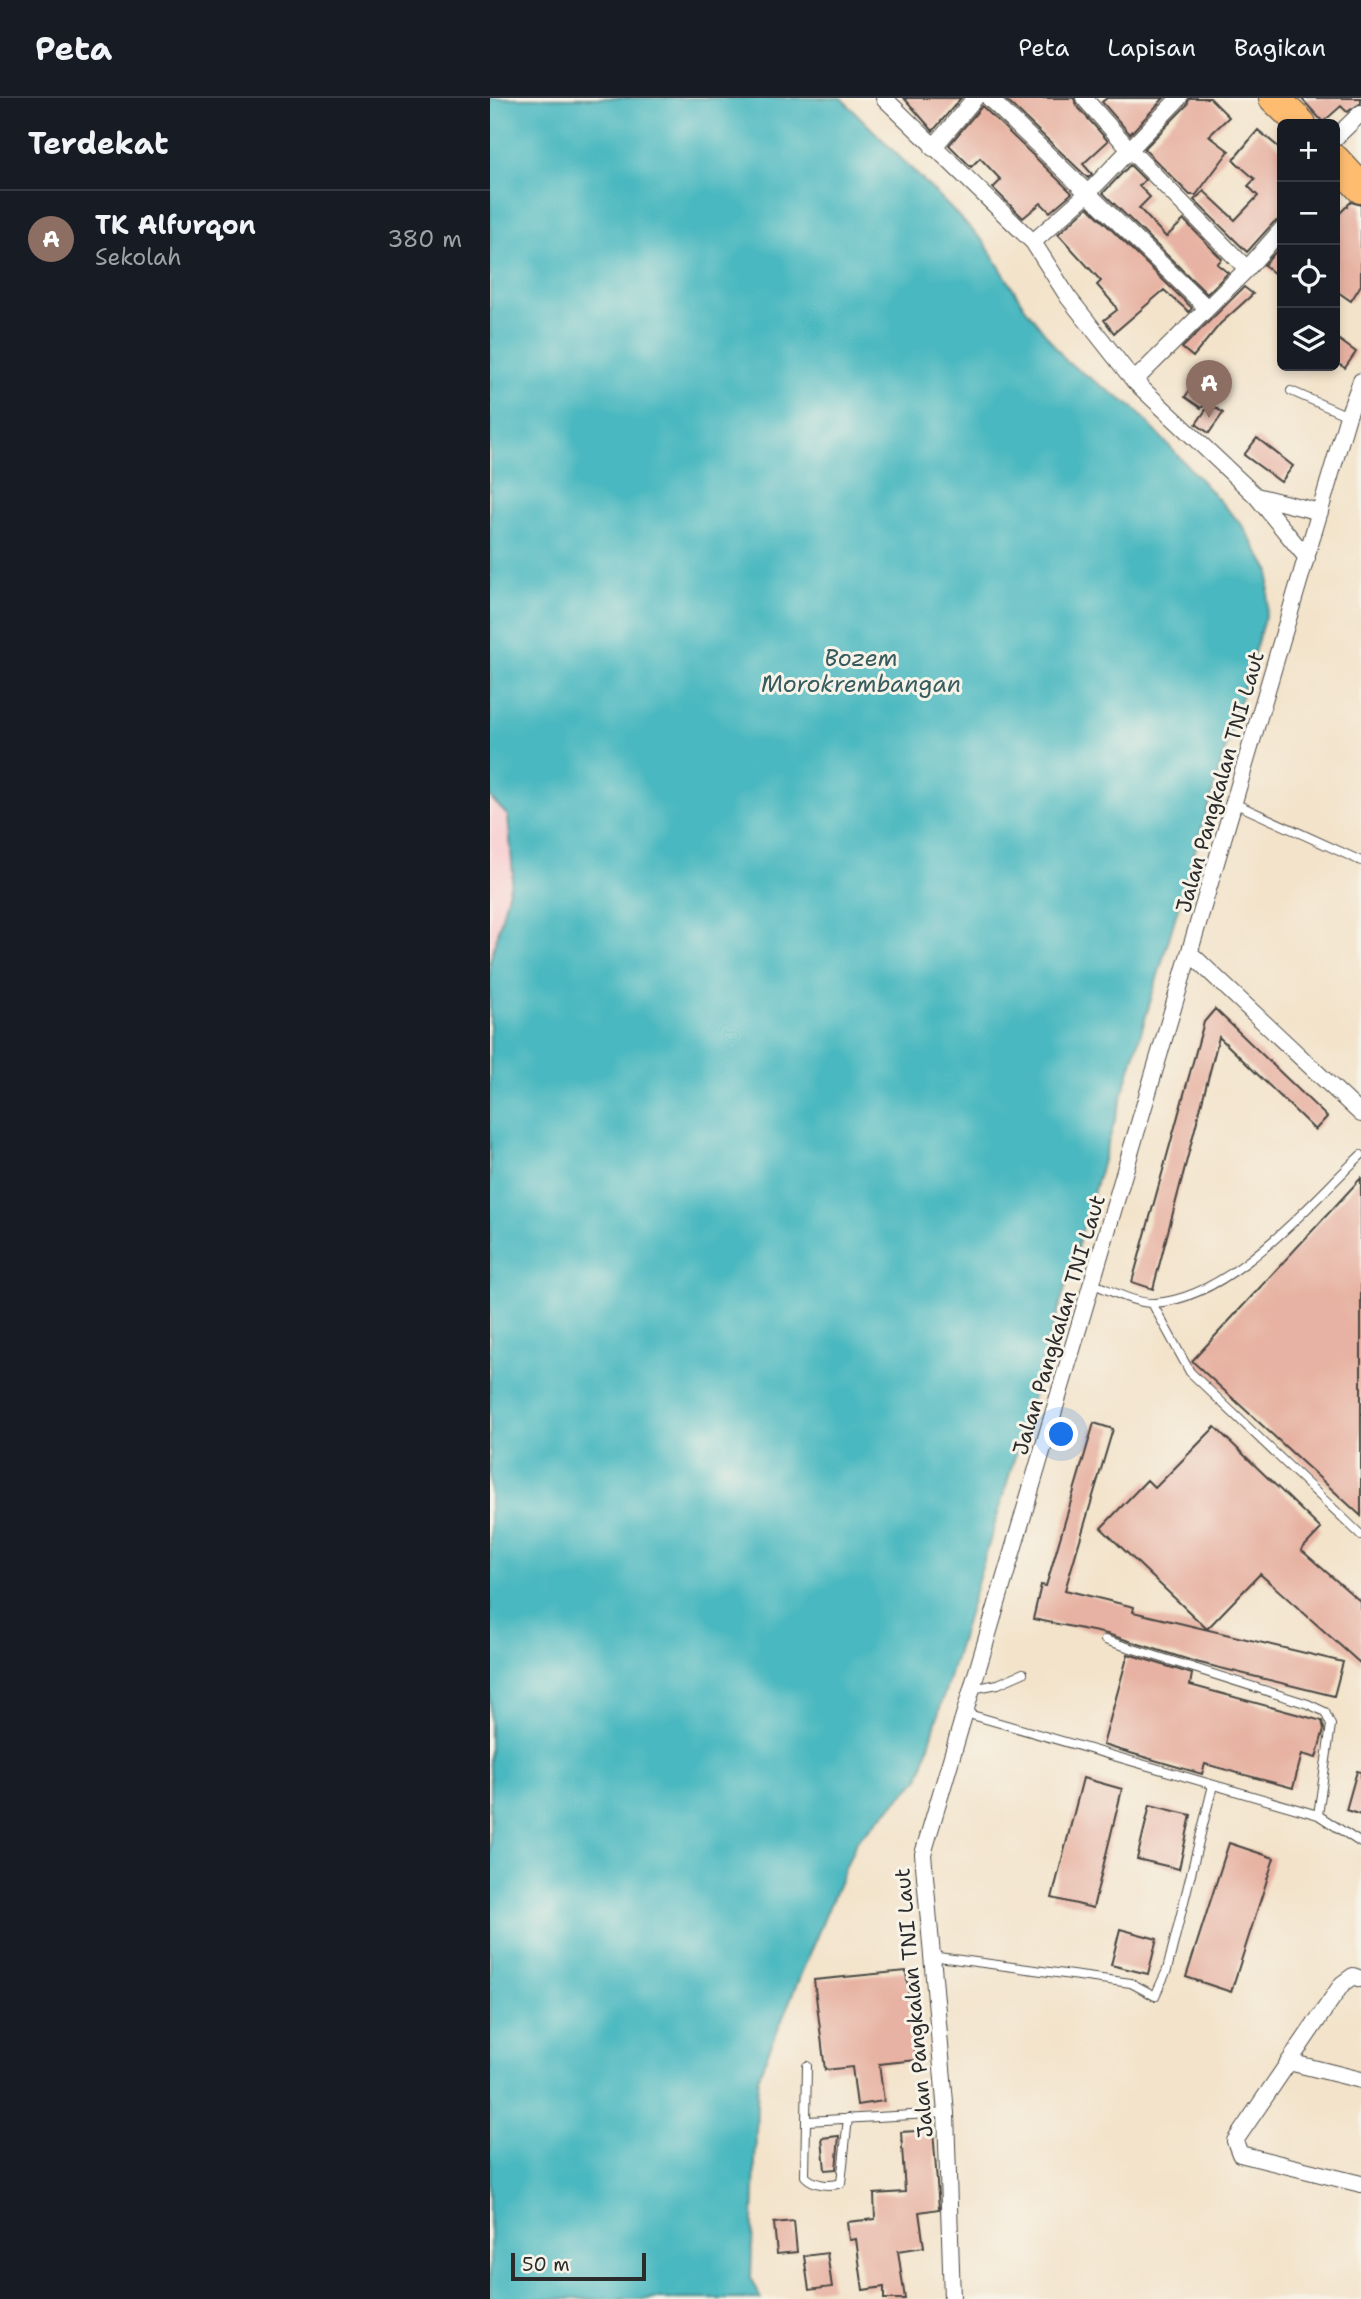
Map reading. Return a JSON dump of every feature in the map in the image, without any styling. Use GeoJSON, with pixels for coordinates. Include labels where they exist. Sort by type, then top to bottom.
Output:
{"type":"FeatureCollection","features":[{"type":"Feature","properties":{"kind":"highway"},"geometry":{"type":"LineString","coordinates":[[1274,98],[1296,119]]}},
{"type":"Feature","properties":{"kind":"highway"},"geometry":{"type":"LineString","coordinates":[[1340,162],[1361,188]]}},
{"type":"Feature","properties":{"kind":"street"},"geometry":{"type":"LineString","coordinates":[[884,98],[1033,242],[1068,297],[1134,381],[1256,496],[1307,558]]}},
{"type":"Feature","properties":{"kind":"street"},"geometry":{"type":"LineString","coordinates":[[933,148],[975,98]]}},
{"type":"Feature","properties":{"kind":"street"},"geometry":{"type":"LineString","coordinates":[[989,98],[1206,307]]}},
{"type":"Feature","properties":{"kind":"street"},"geometry":{"type":"LineString","coordinates":[[1084,98],[1131,151],[1247,269]]}},
{"type":"Feature","properties":{"kind":"street"},"geometry":{"type":"LineString","coordinates":[[1033,242],[1131,151],[1179,98]]}},
{"type":"Feature","properties":{"kind":"street"},"geometry":{"type":"LineString","coordinates":[[1340,150],[1361,113]]}},
{"type":"Feature","properties":{"kind":"street"},"geometry":{"type":"LineString","coordinates":[[1134,381],[1247,269],[1277,235]]}},
{"type":"Feature","properties":{"kind":"street","name":"Jalan Pangkalan TNI Laut"},"geometry":{"type":"LineString","coordinates":[[952,2299],[946,2113],[923,1854],[1236,804],[1348,416],[1361,382]]}},
{"type":"Feature","properties":{"kind":"street"},"geometry":{"type":"LineString","coordinates":[[1256,496],[1320,512]]}},
{"type":"Feature","properties":{"kind":"street"},"geometry":{"type":"LineString","coordinates":[[1191,954],[1361,1114]]}},
{"type":"Feature","properties":{"kind":"street"},"geometry":{"type":"LineString","coordinates":[[1361,1979],[1353,1976],[1342,1984],[1235,2141],[1240,2154],[1361,2184]]}},
{"type":"Feature","properties":{"kind":"street"},"geometry":{"type":"LineString","coordinates":[[1289,2062],[1361,2080]]}},
{"type":"Feature","properties":{"kind":"lane"},"geometry":{"type":"LineString","coordinates":[[1291,391],[1348,416]]}},
{"type":"Feature","properties":{"kind":"lane"},"geometry":{"type":"LineString","coordinates":[[1236,804],[1361,861]]}},
{"type":"Feature","properties":{"kind":"lane"},"geometry":{"type":"LineString","coordinates":[[1093,1284],[1152,1304],[1191,1296],[1238,1269],[1361,1155]]}},
{"type":"Feature","properties":{"kind":"lane"},"geometry":{"type":"LineString","coordinates":[[1152,1304],[1190,1372],[1361,1535]]}},
{"type":"Feature","properties":{"kind":"lane"},"geometry":{"type":"LineString","coordinates":[[1105,1640],[1308,1703],[1325,1712],[1331,1725],[1318,1815]]}},
{"type":"Feature","properties":{"kind":"lane"},"geometry":{"type":"LineString","coordinates":[[972,1689],[998,1684],[1023,1673]]}},
{"type":"Feature","properties":{"kind":"lane"},"geometry":{"type":"LineString","coordinates":[[965,1713],[1318,1815],[1361,1843]]}},
{"type":"Feature","properties":{"kind":"lane"},"geometry":{"type":"LineString","coordinates":[[931,1956],[1130,1983],[1155,1996],[1167,1970],[1213,1785]]}},
{"type":"Feature","properties":{"kind":"lane"},"geometry":{"type":"LineString","coordinates":[[807,2066],[808,2121],[804,2176],[816,2183],[842,2183],[845,2176],[848,2118]]}},
{"type":"Feature","properties":{"kind":"lane"},"geometry":{"type":"LineString","coordinates":[[808,2121],[946,2113]]}},
{"type":"Feature","properties":{"kind":"shaded area"},"geometry":{"type":"Polygon","coordinates":[[[490,797],[508,816],[513,874],[490,962],[490,797]]]}},
{"type":"Feature","properties":{"kind":"water","name":"Bozem Morokrembangan"},"geometry":{"type":"Polygon","coordinates":[[[490,98],[841,98],[984,242],[1024,306],[1067,362],[1135,409],[1242,525],[1270,572],[1267,609],[919,1779],[856,1842],[758,2077],[751,2279],[761,2299],[490,2299],[490,962],[513,874],[508,816],[490,797],[490,98]]]}},
{"type":"Feature","properties":{"kind":"building"},"geometry":{"type":"Polygon","coordinates":[[[904,98],[961,98],[933,131],[904,98]]]}},
{"type":"Feature","properties":{"kind":"building"},"geometry":{"type":"Polygon","coordinates":[[[1004,98],[1074,98],[1076,105],[1108,141],[1083,164],[1092,174],[1088,178],[1004,98]]]}},
{"type":"Feature","properties":{"kind":"building"},"geometry":{"type":"Polygon","coordinates":[[[1107,98],[1164,98],[1130,134],[1102,102],[1107,98]]]}},
{"type":"Feature","properties":{"kind":"building"},"geometry":{"type":"Polygon","coordinates":[[[1189,98],[1210,98],[1229,117],[1209,136],[1229,151],[1196,195],[1190,195],[1144,149],[1187,105],[1189,98]]]}},
{"type":"Feature","properties":{"kind":"building"},"geometry":{"type":"Polygon","coordinates":[[[1301,98],[1361,98],[1361,103],[1347,112],[1341,106],[1326,119],[1320,119],[1301,98]]]}},
{"type":"Feature","properties":{"kind":"building"},"geometry":{"type":"Polygon","coordinates":[[[982,106],[1072,193],[1050,212],[1041,203],[1023,218],[993,188],[1001,180],[980,158],[971,167],[949,145],[982,106]]]}},
{"type":"Feature","properties":{"kind":"building"},"geometry":{"type":"Polygon","coordinates":[[[1258,130],[1277,146],[1277,221],[1247,252],[1194,200],[1204,191],[1235,220],[1258,196],[1248,186],[1255,179],[1233,160],[1258,130]]]}},
{"type":"Feature","properties":{"kind":"building"},"geometry":{"type":"Polygon","coordinates":[[[1130,165],[1145,180],[1139,186],[1150,197],[1139,208],[1166,237],[1184,220],[1222,259],[1217,264],[1228,273],[1207,294],[1103,193],[1130,165]]]}},
{"type":"Feature","properties":{"kind":"building"},"geometry":{"type":"Polygon","coordinates":[[[1351,202],[1361,205],[1361,285],[1351,301],[1340,293],[1340,213],[1351,202]]]}},
{"type":"Feature","properties":{"kind":"building"},"geometry":{"type":"Polygon","coordinates":[[[1088,207],[1192,308],[1189,312],[1164,290],[1114,333],[1104,320],[1117,310],[1097,285],[1101,281],[1058,234],[1088,207]]]}},
{"type":"Feature","properties":{"kind":"building"},"geometry":{"type":"Polygon","coordinates":[[[1277,251],[1275,274],[1264,265],[1277,251]]]}},
{"type":"Feature","properties":{"kind":"building"},"geometry":{"type":"Polygon","coordinates":[[[1244,287],[1253,294],[1220,324],[1193,357],[1182,348],[1244,287]]]}},
{"type":"Feature","properties":{"kind":"building"},"geometry":{"type":"Polygon","coordinates":[[[1340,341],[1356,352],[1345,368],[1340,365],[1340,341]]]}},
{"type":"Feature","properties":{"kind":"building"},"geometry":{"type":"Polygon","coordinates":[[[1205,368],[1226,388],[1201,408],[1185,397],[1205,368]]]}},
{"type":"Feature","properties":{"kind":"building"},"geometry":{"type":"Polygon","coordinates":[[[1210,404],[1223,413],[1209,433],[1196,424],[1210,404]]]}},
{"type":"Feature","properties":{"kind":"building"},"geometry":{"type":"Polygon","coordinates":[[[1257,438],[1293,466],[1281,482],[1244,455],[1257,438]]]}},
{"type":"Feature","properties":{"kind":"building"},"geometry":{"type":"Polygon","coordinates":[[[1215,1009],[1327,1117],[1315,1130],[1219,1037],[1153,1289],[1132,1282],[1204,1022],[1215,1009]]]}},
{"type":"Feature","properties":{"kind":"building"},"geometry":{"type":"Polygon","coordinates":[[[1361,1178],[1361,1516],[1192,1361],[1361,1178]]]}},
{"type":"Feature","properties":{"kind":"building"},"geometry":{"type":"Polygon","coordinates":[[[1094,1423],[1113,1429],[1065,1590],[1134,1607],[1133,1612],[1343,1662],[1334,1696],[1196,1662],[1107,1634],[1033,1619],[1041,1585],[1046,1586],[1094,1423]]]}},
{"type":"Feature","properties":{"kind":"building"},"geometry":{"type":"Polygon","coordinates":[[[1215,1427],[1321,1529],[1301,1550],[1361,1602],[1361,1664],[1260,1574],[1207,1629],[1101,1528],[1147,1480],[1155,1488],[1215,1427]]]}},
{"type":"Feature","properties":{"kind":"building"},"geometry":{"type":"Polygon","coordinates":[[[1128,1654],[1192,1674],[1190,1685],[1322,1721],[1324,1729],[1316,1758],[1302,1754],[1293,1788],[1205,1764],[1202,1774],[1103,1745],[1128,1654]]]}},
{"type":"Feature","properties":{"kind":"building"},"geometry":{"type":"Polygon","coordinates":[[[1357,1771],[1361,1772],[1361,1815],[1346,1810],[1357,1771]]]}},
{"type":"Feature","properties":{"kind":"building"},"geometry":{"type":"Polygon","coordinates":[[[1083,1778],[1122,1789],[1093,1908],[1052,1898],[1083,1778]]]}},
{"type":"Feature","properties":{"kind":"building"},"geometry":{"type":"Polygon","coordinates":[[[1150,1805],[1191,1815],[1179,1869],[1137,1859],[1150,1805]]]}},
{"type":"Feature","properties":{"kind":"building"},"geometry":{"type":"Polygon","coordinates":[[[1229,1843],[1274,1858],[1231,1992],[1186,1977],[1229,1843]]]}},
{"type":"Feature","properties":{"kind":"building"},"geometry":{"type":"Polygon","coordinates":[[[1120,1929],[1157,1939],[1148,1974],[1111,1965],[1120,1929]]]}},
{"type":"Feature","properties":{"kind":"building"},"geometry":{"type":"Polygon","coordinates":[[[906,1971],[916,2060],[879,2064],[884,2101],[857,2105],[852,2067],[825,2070],[814,1980],[906,1971]]]}},
{"type":"Feature","properties":{"kind":"building"},"geometry":{"type":"Polygon","coordinates":[[[933,2130],[939,2209],[919,2212],[924,2247],[898,2251],[905,2299],[884,2299],[884,2287],[863,2290],[856,2239],[849,2240],[847,2222],[875,2219],[874,2194],[905,2192],[901,2132],[933,2130]]]}},
{"type":"Feature","properties":{"kind":"building"},"geometry":{"type":"Polygon","coordinates":[[[839,2136],[836,2169],[825,2170],[822,2138],[839,2136]]]}},
{"type":"Feature","properties":{"kind":"building"},"geometry":{"type":"Polygon","coordinates":[[[794,2221],[797,2252],[777,2254],[774,2223],[794,2221]]]}},
{"type":"Feature","properties":{"kind":"building"},"geometry":{"type":"Polygon","coordinates":[[[827,2253],[832,2287],[809,2290],[804,2256],[827,2253]]]}},
{"type":"Feature","properties":{"kind":"place","name":"TK Alfurqon"},"geometry":{"type":"Point","coordinates":[1209,418]}}]}
